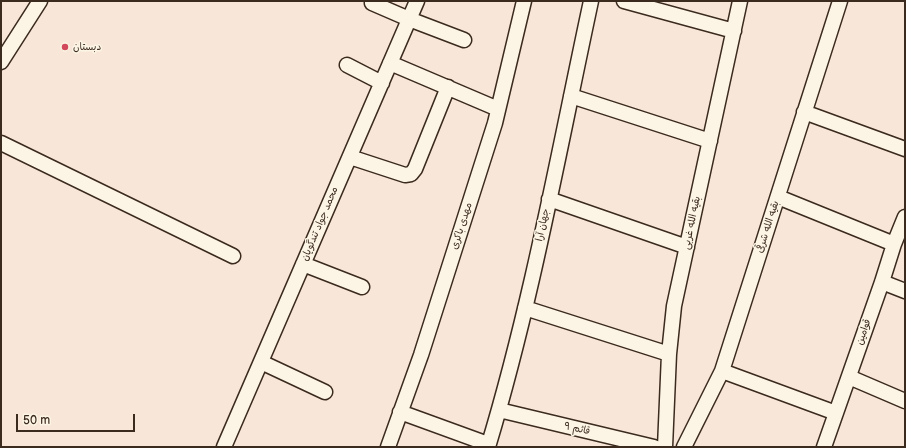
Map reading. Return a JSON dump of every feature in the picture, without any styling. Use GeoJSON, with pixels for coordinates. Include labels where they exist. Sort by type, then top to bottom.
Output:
{"type":"FeatureCollection","features":[{"type":"Feature","properties":{"kind":"street"},"geometry":{"type":"LineString","coordinates":[[1,62],[40,1]]}},
{"type":"Feature","properties":{"kind":"street","name":"محمد جواد تندگویان"},"geometry":{"type":"LineString","coordinates":[[224,447],[417,1]]}},
{"type":"Feature","properties":{"kind":"street","name":"مهدی باکری"},"geometry":{"type":"LineString","coordinates":[[388,447],[422,355],[498,109],[524,1]]}},
{"type":"Feature","properties":{"kind":"street","name":"جهان آرا"},"geometry":{"type":"LineString","coordinates":[[488,446],[499,410],[525,308],[591,1]]}},
{"type":"Feature","properties":{"kind":"street"},"geometry":{"type":"LineString","coordinates":[[624,1],[734,31]]}},
{"type":"Feature","properties":{"kind":"street","name":"بقیه الله غربی"},"geometry":{"type":"LineString","coordinates":[[665,447],[669,354],[674,306],[740,1]]}},
{"type":"Feature","properties":{"kind":"street","name":"بقیه الله شرقی"},"geometry":{"type":"LineString","coordinates":[[684,447],[722,371],[840,1]]}},
{"type":"Feature","properties":{"kind":"street"},"geometry":{"type":"LineString","coordinates":[[372,3],[464,40]]}},
{"type":"Feature","properties":{"kind":"street"},"geometry":{"type":"LineString","coordinates":[[390,63],[498,109]]}},
{"type":"Feature","properties":{"kind":"street"},"geometry":{"type":"LineString","coordinates":[[347,65],[382,83]]}},
{"type":"Feature","properties":{"kind":"street"},"geometry":{"type":"LineString","coordinates":[[350,156],[405,176],[411,174],[415,168],[448,87]]}},
{"type":"Feature","properties":{"kind":"street"},"geometry":{"type":"LineString","coordinates":[[571,96],[710,141]]}},
{"type":"Feature","properties":{"kind":"street"},"geometry":{"type":"LineString","coordinates":[[804,112],[905,150]]}},
{"type":"Feature","properties":{"kind":"street"},"geometry":{"type":"LineString","coordinates":[[1,143],[233,256]]}},
{"type":"Feature","properties":{"kind":"street"},"geometry":{"type":"LineString","coordinates":[[778,196],[894,244]]}},
{"type":"Feature","properties":{"kind":"street"},"geometry":{"type":"LineString","coordinates":[[549,199],[687,247]]}},
{"type":"Feature","properties":{"kind":"street","name":"قوامین"},"geometry":{"type":"LineString","coordinates":[[824,447],[894,244],[905,217]]}},
{"type":"Feature","properties":{"kind":"street"},"geometry":{"type":"LineString","coordinates":[[303,264],[362,287]]}},
{"type":"Feature","properties":{"kind":"street"},"geometry":{"type":"LineString","coordinates":[[882,282],[905,291]]}},
{"type":"Feature","properties":{"kind":"street"},"geometry":{"type":"LineString","coordinates":[[525,308],[669,354]]}},
{"type":"Feature","properties":{"kind":"street"},"geometry":{"type":"LineString","coordinates":[[261,362],[325,392]]}},
{"type":"Feature","properties":{"kind":"street"},"geometry":{"type":"LineString","coordinates":[[722,371],[836,413]]}},
{"type":"Feature","properties":{"kind":"street"},"geometry":{"type":"LineString","coordinates":[[848,377],[905,401]]}},
{"type":"Feature","properties":{"kind":"street","name":"قائم ۹"},"geometry":{"type":"LineString","coordinates":[[499,410],[654,447]]}},
{"type":"Feature","properties":{"kind":"street"},"geometry":{"type":"LineString","coordinates":[[400,412],[488,446]]}},
{"type":"Feature","properties":{"kind":"place","name":"دبستان"},"geometry":{"type":"Point","coordinates":[65,47]}}]}
